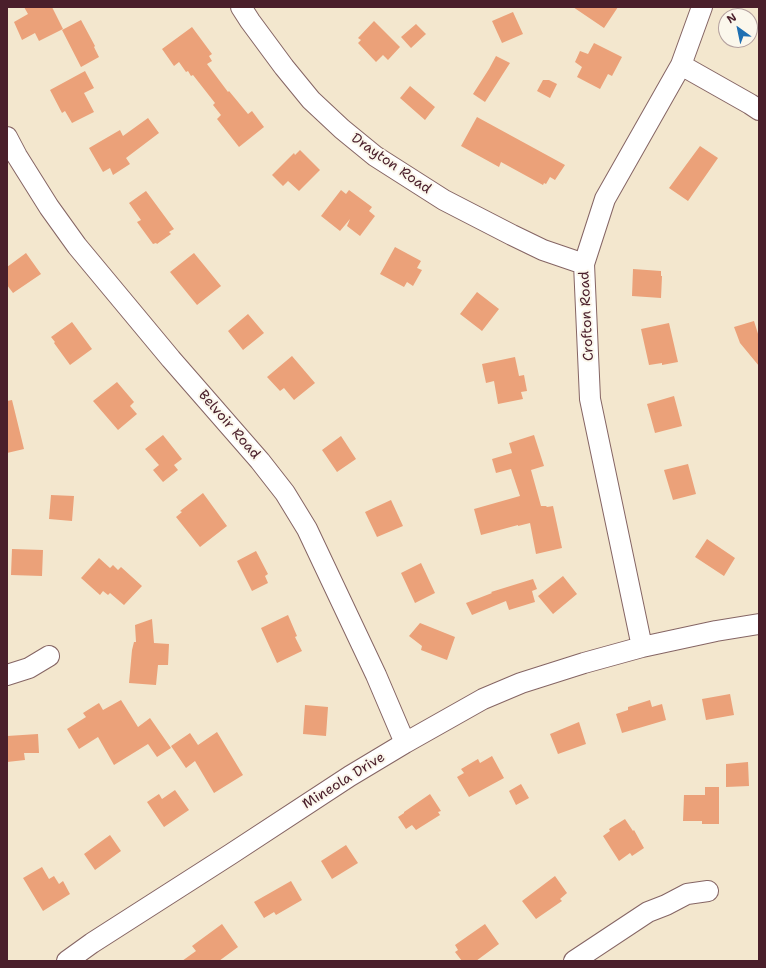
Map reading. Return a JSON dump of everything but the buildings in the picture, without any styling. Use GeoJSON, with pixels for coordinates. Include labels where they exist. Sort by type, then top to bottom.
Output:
{"type":"FeatureCollection","features":[{"type":"Feature","properties":{"kind":"street","name":"Drayton Road"},"geometry":{"type":"LineString","coordinates":[[241,7],[280,61],[311,100],[342,129],[375,156],[444,200],[512,236],[543,250],[584,264]]}},
{"type":"Feature","properties":{"kind":"street","name":"Crofton Road"},"geometry":{"type":"LineString","coordinates":[[642,647],[590,399],[584,264],[605,200],[681,65],[702,7]]}},
{"type":"Feature","properties":{"kind":"street"},"geometry":{"type":"LineString","coordinates":[[681,65],[759,110]]}},
{"type":"Feature","properties":{"kind":"street","name":"Belvoir Road"},"geometry":{"type":"LineString","coordinates":[[7,136],[17,156],[49,207],[77,246],[171,359],[260,461],[285,493],[307,528],[376,675],[405,743]]}},
{"type":"Feature","properties":{"kind":"street","name":"Mineola Drive"},"geometry":{"type":"LineString","coordinates":[[67,961],[92,942],[231,854],[350,776],[483,699],[521,683],[584,663],[642,647],[716,631],[759,624]]}},
{"type":"Feature","properties":{"kind":"street"},"geometry":{"type":"LineString","coordinates":[[7,675],[29,668],[49,656]]}},
{"type":"Feature","properties":{"kind":"street"},"geometry":{"type":"LineString","coordinates":[[574,961],[648,912],[687,894],[708,891]]}}]}
